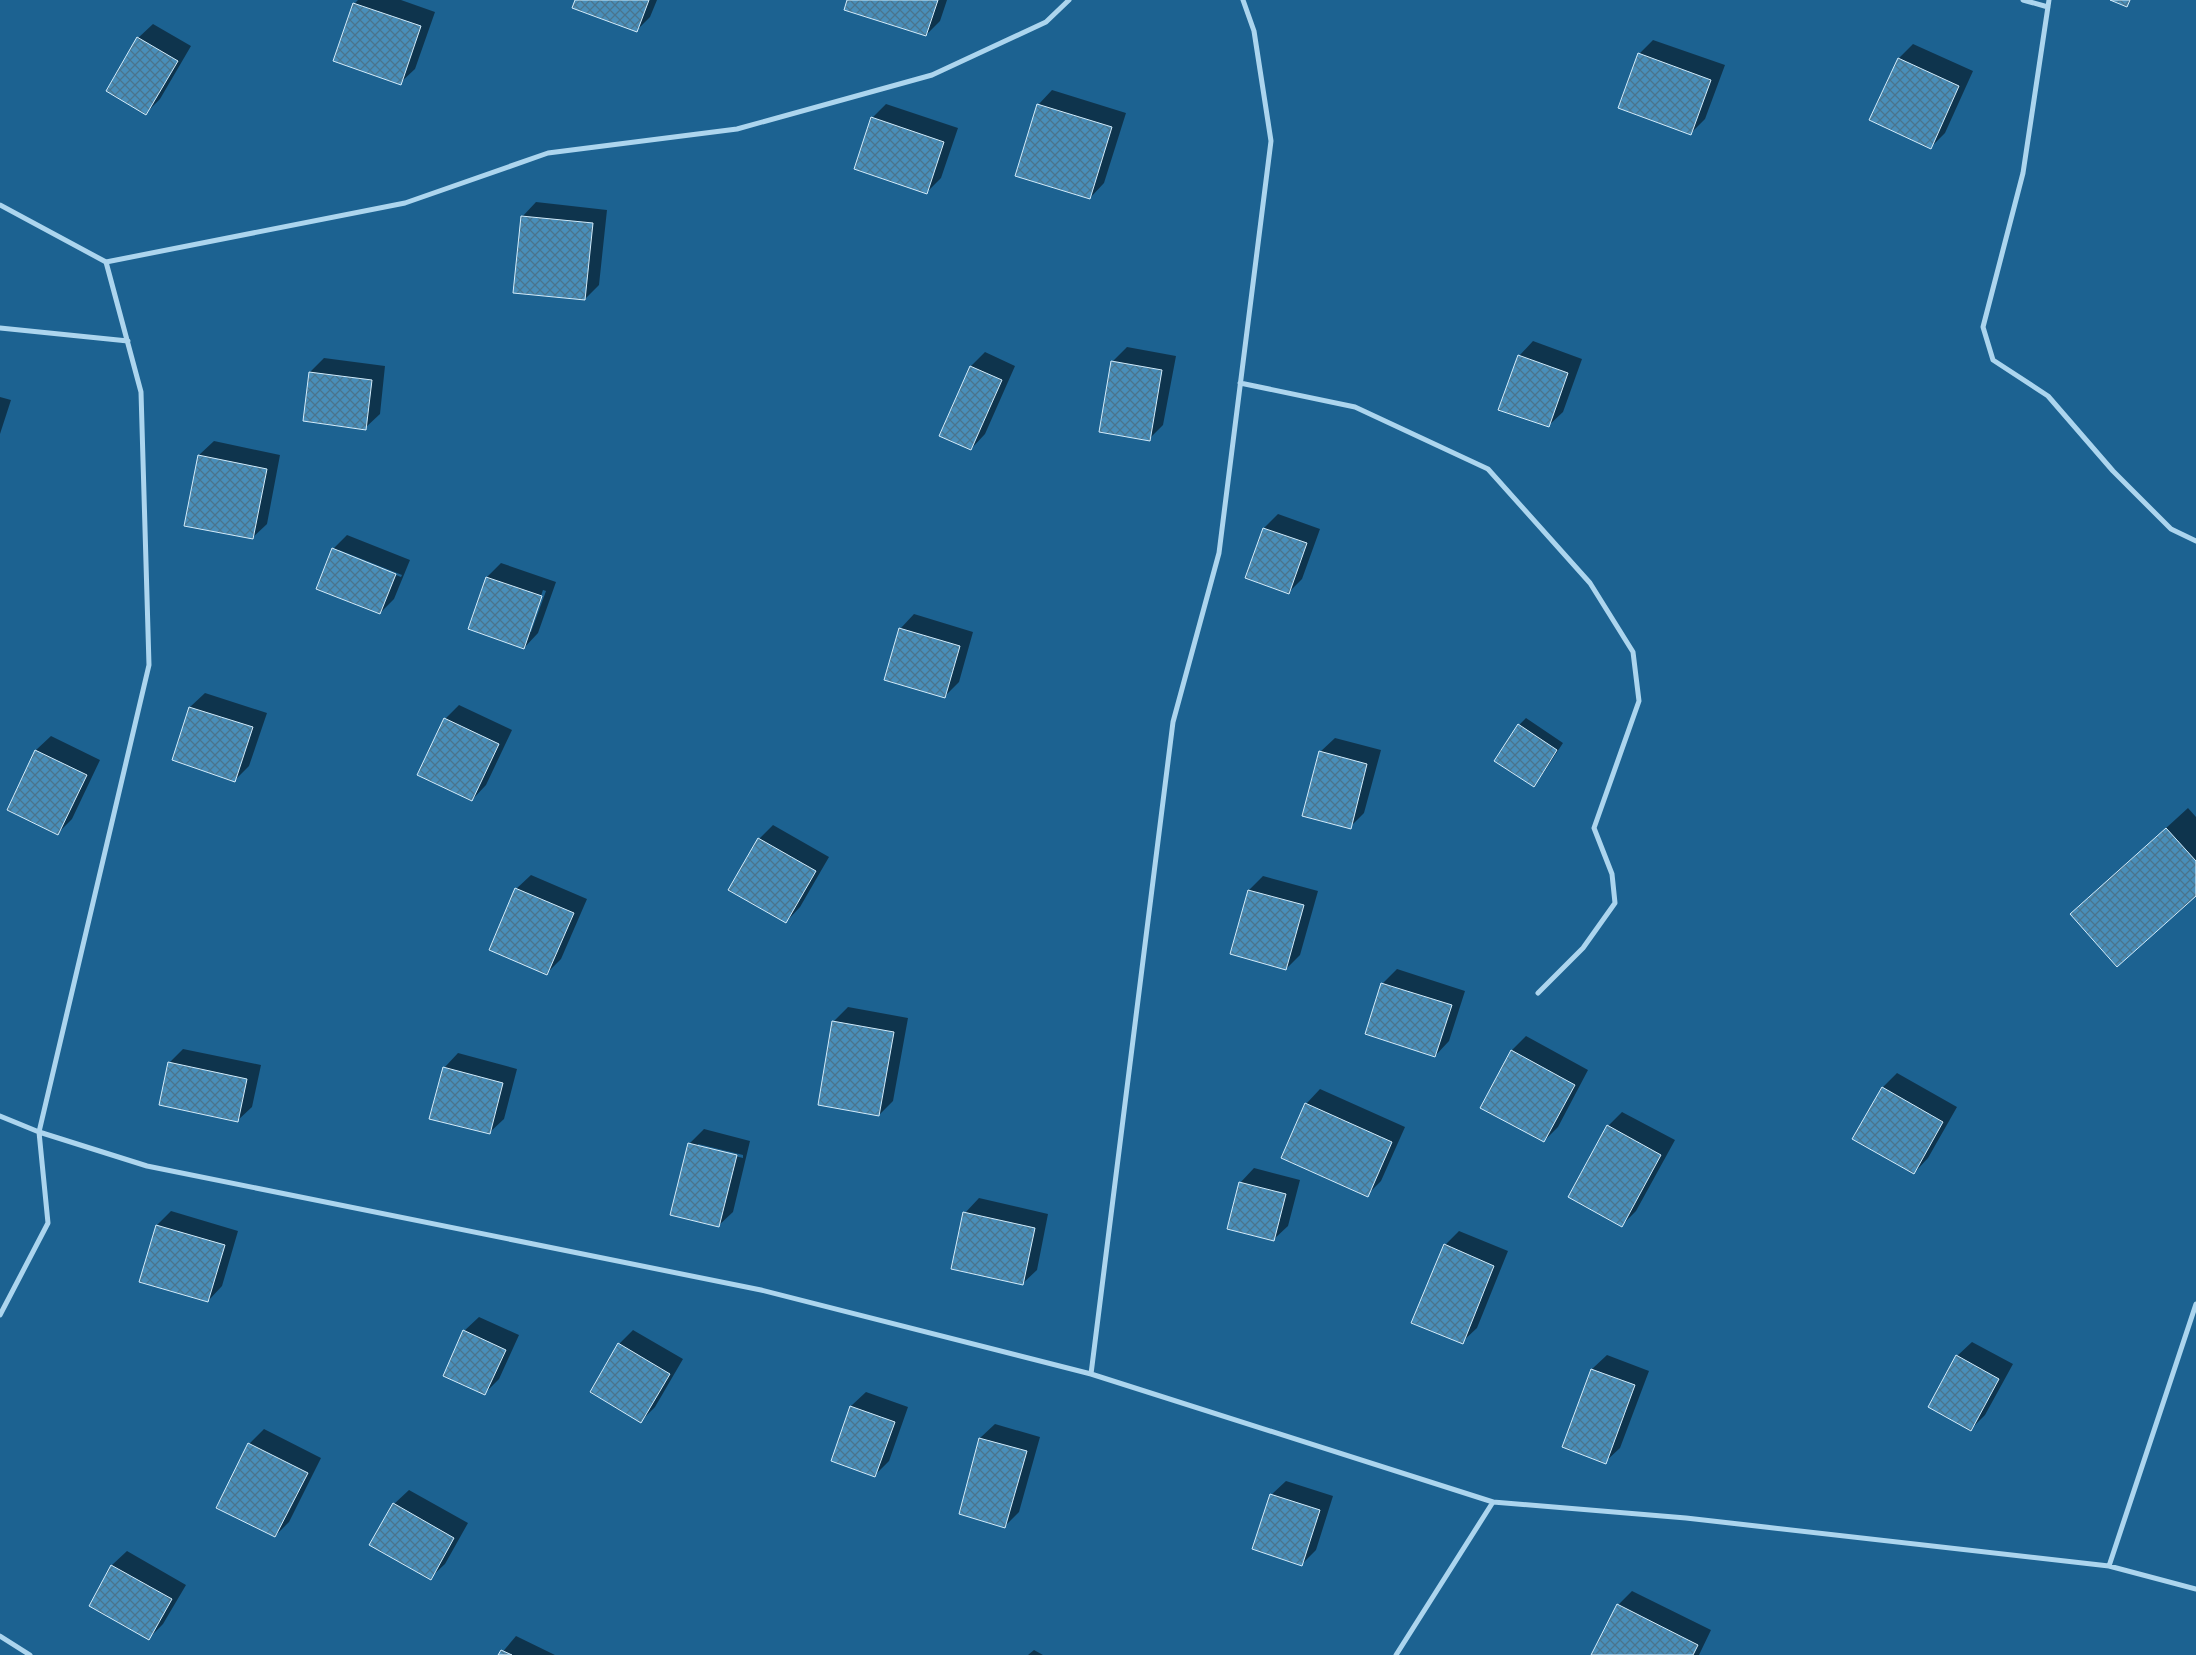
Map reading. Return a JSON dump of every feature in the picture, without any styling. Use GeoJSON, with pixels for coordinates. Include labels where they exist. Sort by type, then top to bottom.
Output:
{"type":"FeatureCollection","features":[{"type":"Feature","properties":{"kind":"street"},"geometry":{"type":"LineString","coordinates":[[0,206],[106,262],[405,203],[548,153],[747,126],[932,75],[1046,22],[1069,0]]}},
{"type":"Feature","properties":{"kind":"street"},"geometry":{"type":"LineString","coordinates":[[1091,1374],[1173,722],[1219,552],[1271,141],[1254,31],[1243,0]]}},
{"type":"Feature","properties":{"kind":"street"},"geometry":{"type":"LineString","coordinates":[[2023,0],[2048,7]]}},
{"type":"Feature","properties":{"kind":"street"},"geometry":{"type":"LineString","coordinates":[[2049,0],[2023,173],[1983,327],[1988,348],[1994,360],[2048,396],[2113,471],[2171,529],[2196,541]]}},
{"type":"Feature","properties":{"kind":"street"},"geometry":{"type":"LineString","coordinates":[[0,1315],[48,1223],[38,1132],[149,665],[141,392],[106,262]]}},
{"type":"Feature","properties":{"kind":"street"},"geometry":{"type":"LineString","coordinates":[[0,328],[128,341]]}},
{"type":"Feature","properties":{"kind":"street"},"geometry":{"type":"LineString","coordinates":[[1240,383],[1355,407],[1488,469],[1590,583],[1633,652],[1639,701],[1594,828],[1612,874],[1615,903],[1583,948],[1538,993]]}},
{"type":"Feature","properties":{"kind":"street"},"geometry":{"type":"LineString","coordinates":[[0,1116],[38,1132],[148,1166],[761,1290],[1091,1374],[1493,1502],[1695,1519],[2109,1566],[2196,1589]]}},
{"type":"Feature","properties":{"kind":"street"},"geometry":{"type":"LineString","coordinates":[[2109,1566],[2196,1304]]}},
{"type":"Feature","properties":{"kind":"street"},"geometry":{"type":"LineString","coordinates":[[1396,1655],[1493,1502]]}},
{"type":"Feature","properties":{"kind":"street"},"geometry":{"type":"LineString","coordinates":[[0,1636],[30,1655]]}},
{"type":"Feature","properties":{"kind":"building"},"geometry":{"type":"Polygon","coordinates":[[[575,0],[649,0],[637,32],[572,8],[575,0]]]}},
{"type":"Feature","properties":{"kind":"building"},"geometry":{"type":"Polygon","coordinates":[[[847,0],[938,0],[926,36],[844,10],[847,0]]]}},
{"type":"Feature","properties":{"kind":"building"},"geometry":{"type":"Polygon","coordinates":[[[2110,0],[2130,0],[2127,7],[2110,0]]]}},
{"type":"Feature","properties":{"kind":"building"},"geometry":{"type":"Polygon","coordinates":[[[353,3],[421,26],[401,85],[333,61],[353,3]]]}},
{"type":"Feature","properties":{"kind":"building"},"geometry":{"type":"Polygon","coordinates":[[[137,37],[178,61],[146,115],[106,91],[137,37]]]}},
{"type":"Feature","properties":{"kind":"building"},"geometry":{"type":"Polygon","coordinates":[[[1638,53],[1711,80],[1691,135],[1618,108],[1638,53]]]}},
{"type":"Feature","properties":{"kind":"building"},"geometry":{"type":"Polygon","coordinates":[[[1898,58],[1959,86],[1931,149],[1869,120],[1898,58]]]}},
{"type":"Feature","properties":{"kind":"building"},"geometry":{"type":"Polygon","coordinates":[[[1037,104],[1112,127],[1090,199],[1015,176],[1037,104]]]}},
{"type":"Feature","properties":{"kind":"building"},"geometry":{"type":"Polygon","coordinates":[[[871,117],[944,142],[927,194],[854,169],[871,117]]]}},
{"type":"Feature","properties":{"kind":"building"},"geometry":{"type":"Polygon","coordinates":[[[521,216],[593,223],[585,300],[513,293],[521,216]]]}},
{"type":"Feature","properties":{"kind":"building"},"geometry":{"type":"Polygon","coordinates":[[[1518,355],[1568,373],[1549,427],[1498,410],[1518,355]]]}},
{"type":"Feature","properties":{"kind":"building"},"geometry":{"type":"Polygon","coordinates":[[[1111,361],[1162,370],[1150,441],[1099,432],[1111,361]]]}},
{"type":"Feature","properties":{"kind":"building"},"geometry":{"type":"Polygon","coordinates":[[[970,366],[1002,380],[971,450],[939,436],[970,366]]]}},
{"type":"Feature","properties":{"kind":"building"},"geometry":{"type":"Polygon","coordinates":[[[309,372],[372,380],[366,430],[303,421],[309,372]]]}},
{"type":"Feature","properties":{"kind":"building"},"geometry":{"type":"Polygon","coordinates":[[[198,455],[267,469],[253,539],[184,526],[198,455]]]}},
{"type":"Feature","properties":{"kind":"building"},"geometry":{"type":"Polygon","coordinates":[[[1263,528],[1307,543],[1289,594],[1245,578],[1263,528]]]}},
{"type":"Feature","properties":{"kind":"building"},"geometry":{"type":"Polygon","coordinates":[[[332,548],[396,574],[380,614],[316,589],[332,548]]]}},
{"type":"Feature","properties":{"kind":"building"},"geometry":{"type":"Polygon","coordinates":[[[486,577],[542,596],[524,649],[468,629],[486,577]]]}},
{"type":"Feature","properties":{"kind":"building"},"geometry":{"type":"Polygon","coordinates":[[[899,628],[960,646],[945,698],[884,680],[899,628]]]}},
{"type":"Feature","properties":{"kind":"building"},"geometry":{"type":"Polygon","coordinates":[[[189,707],[253,727],[235,782],[172,760],[189,707]]]}},
{"type":"Feature","properties":{"kind":"building"},"geometry":{"type":"Polygon","coordinates":[[[444,718],[499,744],[472,801],[417,775],[444,718]]]}},
{"type":"Feature","properties":{"kind":"building"},"geometry":{"type":"Polygon","coordinates":[[[1518,724],[1557,750],[1534,787],[1494,761],[1518,724]]]}},
{"type":"Feature","properties":{"kind":"building"},"geometry":{"type":"Polygon","coordinates":[[[35,750],[87,775],[58,835],[7,810],[35,750]]]}},
{"type":"Feature","properties":{"kind":"building"},"geometry":{"type":"Polygon","coordinates":[[[1319,751],[1367,764],[1351,829],[1302,816],[1319,751]]]}},
{"type":"Feature","properties":{"kind":"building"},"geometry":{"type":"Polygon","coordinates":[[[2166,828],[2196,861],[2196,896],[2117,967],[2070,914],[2166,828]]]}},
{"type":"Feature","properties":{"kind":"building"},"geometry":{"type":"Polygon","coordinates":[[[758,838],[816,871],[786,923],[728,890],[758,838]]]}},
{"type":"Feature","properties":{"kind":"building"},"geometry":{"type":"Polygon","coordinates":[[[515,888],[574,913],[547,975],[489,950],[515,888]]]}},
{"type":"Feature","properties":{"kind":"building"},"geometry":{"type":"Polygon","coordinates":[[[1248,890],[1304,905],[1286,970],[1230,954],[1248,890]]]}},
{"type":"Feature","properties":{"kind":"building"},"geometry":{"type":"Polygon","coordinates":[[[1381,983],[1452,1005],[1435,1057],[1365,1034],[1381,983]]]}},
{"type":"Feature","properties":{"kind":"building"},"geometry":{"type":"Polygon","coordinates":[[[832,1021],[894,1032],[879,1116],[818,1105],[832,1021]]]}},
{"type":"Feature","properties":{"kind":"building"},"geometry":{"type":"Polygon","coordinates":[[[1511,1050],[1575,1085],[1544,1142],[1480,1108],[1511,1050]]]}},
{"type":"Feature","properties":{"kind":"building"},"geometry":{"type":"Polygon","coordinates":[[[168,1062],[247,1079],[238,1122],[159,1105],[168,1062]]]}},
{"type":"Feature","properties":{"kind":"building"},"geometry":{"type":"Polygon","coordinates":[[[443,1067],[503,1083],[490,1134],[429,1119],[443,1067]]]}},
{"type":"Feature","properties":{"kind":"building"},"geometry":{"type":"Polygon","coordinates":[[[1882,1087],[1943,1122],[1914,1174],[1852,1139],[1882,1087]]]}},
{"type":"Feature","properties":{"kind":"building"},"geometry":{"type":"Polygon","coordinates":[[[1305,1103],[1392,1142],[1368,1197],[1281,1158],[1305,1103]]]}},
{"type":"Feature","properties":{"kind":"building"},"geometry":{"type":"Polygon","coordinates":[[[1607,1125],[1661,1155],[1622,1227],[1568,1197],[1607,1125]]]}},
{"type":"Feature","properties":{"kind":"building"},"geometry":{"type":"Polygon","coordinates":[[[688,1143],[737,1155],[719,1227],[670,1215],[688,1143]]]}},
{"type":"Feature","properties":{"kind":"building"},"geometry":{"type":"Polygon","coordinates":[[[1239,1182],[1286,1194],[1274,1241],[1227,1229],[1239,1182]]]}},
{"type":"Feature","properties":{"kind":"building"},"geometry":{"type":"Polygon","coordinates":[[[963,1212],[1035,1228],[1023,1285],[951,1269],[963,1212]]]}},
{"type":"Feature","properties":{"kind":"building"},"geometry":{"type":"Polygon","coordinates":[[[156,1225],[225,1245],[208,1302],[139,1282],[156,1225]]]}},
{"type":"Feature","properties":{"kind":"building"},"geometry":{"type":"Polygon","coordinates":[[[1444,1244],[1494,1266],[1463,1344],[1411,1323],[1444,1244]]]}},
{"type":"Feature","properties":{"kind":"building"},"geometry":{"type":"Polygon","coordinates":[[[463,1330],[506,1350],[485,1395],[443,1376],[463,1330]]]}},
{"type":"Feature","properties":{"kind":"building"},"geometry":{"type":"Polygon","coordinates":[[[618,1343],[670,1374],[641,1423],[590,1392],[618,1343]]]}},
{"type":"Feature","properties":{"kind":"building"},"geometry":{"type":"Polygon","coordinates":[[[1956,1355],[1999,1379],[1971,1431],[1928,1407],[1956,1355]]]}},
{"type":"Feature","properties":{"kind":"building"},"geometry":{"type":"Polygon","coordinates":[[[1591,1369],[1635,1385],[1606,1464],[1562,1447],[1591,1369]]]}},
{"type":"Feature","properties":{"kind":"building"},"geometry":{"type":"Polygon","coordinates":[[[850,1406],[895,1422],[875,1477],[831,1461],[850,1406]]]}},
{"type":"Feature","properties":{"kind":"building"},"geometry":{"type":"Polygon","coordinates":[[[979,1438],[1027,1451],[1005,1528],[959,1514],[979,1438]]]}},
{"type":"Feature","properties":{"kind":"building"},"geometry":{"type":"Polygon","coordinates":[[[248,1443],[308,1473],[275,1537],[216,1508],[248,1443]]]}},
{"type":"Feature","properties":{"kind":"building"},"geometry":{"type":"Polygon","coordinates":[[[1270,1494],[1320,1510],[1302,1566],[1252,1549],[1270,1494]]]}},
{"type":"Feature","properties":{"kind":"building"},"geometry":{"type":"Polygon","coordinates":[[[393,1503],[454,1538],[431,1580],[369,1545],[393,1503]]]}},
{"type":"Feature","properties":{"kind":"building"},"geometry":{"type":"Polygon","coordinates":[[[111,1565],[172,1599],[149,1640],[89,1606],[111,1565]]]}},
{"type":"Feature","properties":{"kind":"building"},"geometry":{"type":"Polygon","coordinates":[[[1617,1604],[1698,1645],[1693,1655],[1591,1655],[1617,1604]]]}},
{"type":"Feature","properties":{"kind":"building"},"geometry":{"type":"Polygon","coordinates":[[[501,1650],[512,1655],[498,1655],[501,1650]]]}}]}
